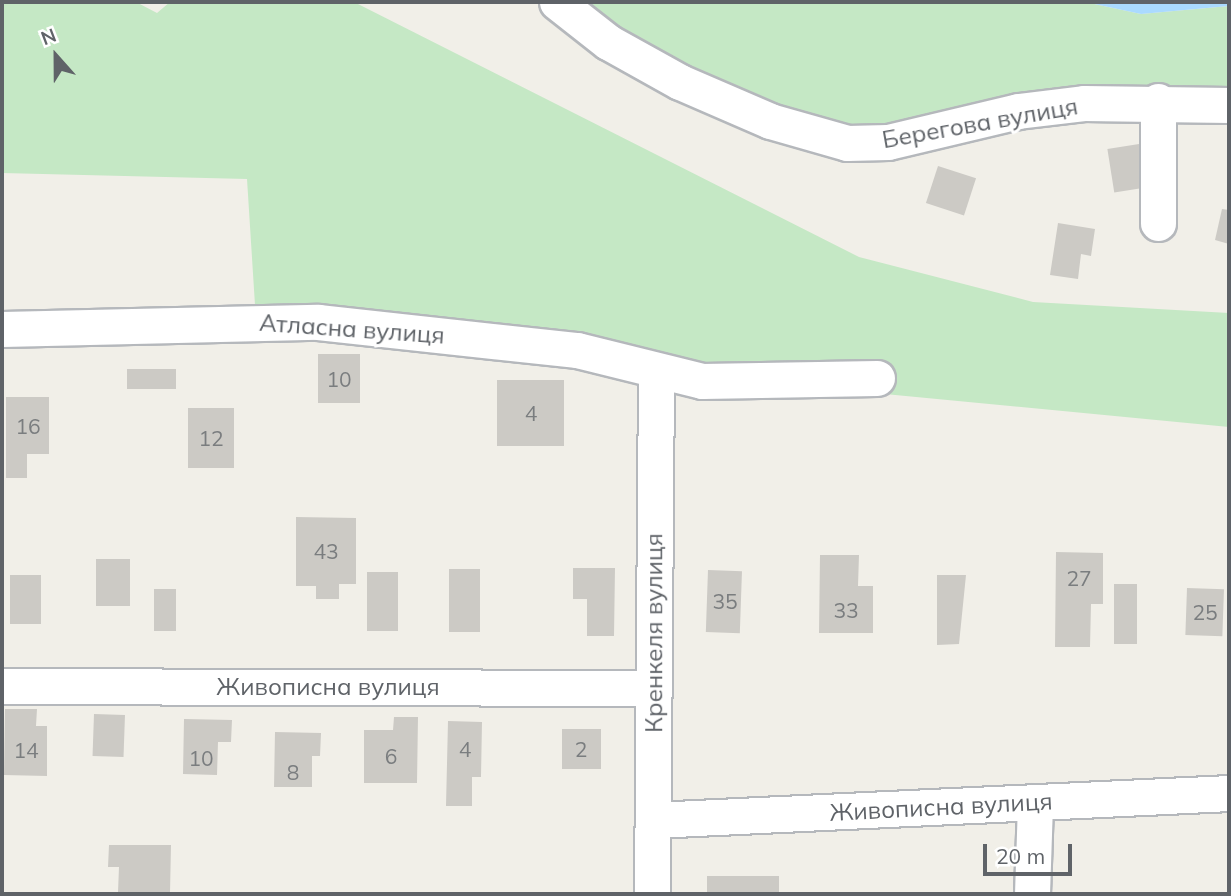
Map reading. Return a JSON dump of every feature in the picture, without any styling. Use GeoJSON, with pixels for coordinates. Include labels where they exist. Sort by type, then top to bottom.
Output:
{"type":"FeatureCollection","features":[{"type":"Feature","properties":{"kind":"street","name":"Берегова вулиця"},"geometry":{"type":"LineString","coordinates":[[557,2],[608,42],[680,82],[770,121],[847,143],[888,142],[1018,111],[1158,101],[1229,105]]}},
{"type":"Feature","properties":{"kind":"street"},"geometry":{"type":"LineString","coordinates":[[1158,101],[1158,223]]}},
{"type":"Feature","properties":{"kind":"street","name":"Атласна вулиця"},"geometry":{"type":"LineString","coordinates":[[2,328],[318,322],[577,350],[656,372],[702,381],[877,378]]}},
{"type":"Feature","properties":{"kind":"street","name":"Кренкеля вулиця"},"geometry":{"type":"LineString","coordinates":[[652,894],[656,372]]}},
{"type":"Feature","properties":{"kind":"street","name":"Живописна вулиця"},"geometry":{"type":"LineString","coordinates":[[2,686],[654,688]]}},
{"type":"Feature","properties":{"kind":"street","name":"Живописна вулиця"},"geometry":{"type":"LineString","coordinates":[[653,820],[1229,793]]}},
{"type":"Feature","properties":{"kind":"street"},"geometry":{"type":"LineString","coordinates":[[1032,894],[1035,802]]}},
{"type":"Feature","properties":{"kind":"green space"},"geometry":{"type":"Polygon","coordinates":[[[2,2],[136,2],[157,13],[170,2],[354,2],[859,257],[1033,302],[1229,313],[1229,427],[656,372],[256,321],[247,179],[2,173],[2,2]]]}},
{"type":"Feature","properties":{"kind":"green space"},"geometry":{"type":"Polygon","coordinates":[[[557,2],[1085,2],[1141,14],[1229,6],[1229,105],[888,142],[770,121],[557,2]]]}},
{"type":"Feature","properties":{"kind":"water"},"geometry":{"type":"Polygon","coordinates":[[[1085,2],[1229,2],[1229,6],[1141,14],[1085,2]]]}},
{"type":"Feature","properties":{"kind":"building"},"geometry":{"type":"Polygon","coordinates":[[[1139,144],[1146,187],[1114,192],[1107,149],[1139,144]]]}},
{"type":"Feature","properties":{"kind":"building"},"geometry":{"type":"Polygon","coordinates":[[[938,166],[976,178],[964,215],[926,203],[938,166]]]}},
{"type":"Feature","properties":{"kind":"building"},"geometry":{"type":"Polygon","coordinates":[[[1222,209],[1229,210],[1229,244],[1215,240],[1222,209]]]}},
{"type":"Feature","properties":{"kind":"building"},"geometry":{"type":"Polygon","coordinates":[[[1058,223],[1095,229],[1091,256],[1081,254],[1078,279],[1050,275],[1058,223]]]}},
{"type":"Feature","properties":{"kind":"building"},"geometry":{"type":"Polygon","coordinates":[[[318,354],[360,354],[360,403],[318,403],[318,354]]]}},
{"type":"Feature","properties":{"kind":"building"},"geometry":{"type":"Polygon","coordinates":[[[127,369],[176,369],[176,389],[127,389],[127,369]]]}},
{"type":"Feature","properties":{"kind":"building"},"geometry":{"type":"Polygon","coordinates":[[[497,380],[564,380],[564,446],[497,446],[497,380]]]}},
{"type":"Feature","properties":{"kind":"building"},"geometry":{"type":"Polygon","coordinates":[[[6,397],[49,397],[49,454],[27,454],[27,478],[6,478],[6,397]]]}},
{"type":"Feature","properties":{"kind":"building"},"geometry":{"type":"Polygon","coordinates":[[[188,408],[234,408],[234,468],[188,468],[188,408]]]}},
{"type":"Feature","properties":{"kind":"building"},"geometry":{"type":"Polygon","coordinates":[[[296,517],[356,518],[356,584],[339,584],[339,599],[316,599],[316,586],[296,586],[296,517]]]}},
{"type":"Feature","properties":{"kind":"building"},"geometry":{"type":"Polygon","coordinates":[[[1056,552],[1103,553],[1103,604],[1091,604],[1090,647],[1055,647],[1056,552]]]}},
{"type":"Feature","properties":{"kind":"building"},"geometry":{"type":"Polygon","coordinates":[[[820,555],[859,555],[858,586],[873,586],[873,633],[819,633],[820,555]]]}},
{"type":"Feature","properties":{"kind":"building"},"geometry":{"type":"Polygon","coordinates":[[[96,559],[130,559],[130,606],[96,606],[96,559]]]}},
{"type":"Feature","properties":{"kind":"building"},"geometry":{"type":"Polygon","coordinates":[[[573,568],[615,568],[614,636],[587,636],[587,599],[573,599],[573,568]]]}},
{"type":"Feature","properties":{"kind":"building"},"geometry":{"type":"Polygon","coordinates":[[[449,569],[480,569],[480,632],[449,632],[449,569]]]}},
{"type":"Feature","properties":{"kind":"building"},"geometry":{"type":"Polygon","coordinates":[[[708,570],[742,571],[740,633],[706,632],[708,570]]]}},
{"type":"Feature","properties":{"kind":"building"},"geometry":{"type":"Polygon","coordinates":[[[367,572],[398,572],[398,631],[367,631],[367,572]]]}},
{"type":"Feature","properties":{"kind":"building"},"geometry":{"type":"Polygon","coordinates":[[[10,575],[41,575],[41,624],[10,624],[10,575]]]}},
{"type":"Feature","properties":{"kind":"building"},"geometry":{"type":"Polygon","coordinates":[[[937,575],[966,575],[959,644],[937,645],[937,575]]]}},
{"type":"Feature","properties":{"kind":"building"},"geometry":{"type":"Polygon","coordinates":[[[1114,584],[1137,584],[1137,644],[1114,644],[1114,584]]]}},
{"type":"Feature","properties":{"kind":"building"},"geometry":{"type":"Polygon","coordinates":[[[1187,588],[1224,589],[1222,636],[1185,635],[1187,588]]]}},
{"type":"Feature","properties":{"kind":"building"},"geometry":{"type":"Polygon","coordinates":[[[154,589],[176,589],[176,631],[154,631],[154,589]]]}},
{"type":"Feature","properties":{"kind":"building"},"geometry":{"type":"Polygon","coordinates":[[[5,709],[37,709],[36,726],[47,726],[47,776],[4,775],[5,709]]]}},
{"type":"Feature","properties":{"kind":"building"},"geometry":{"type":"Polygon","coordinates":[[[94,714],[125,715],[124,757],[93,756],[94,714]]]}},
{"type":"Feature","properties":{"kind":"building"},"geometry":{"type":"Polygon","coordinates":[[[394,717],[418,717],[417,783],[364,783],[364,730],[393,730],[394,717]]]}},
{"type":"Feature","properties":{"kind":"building"},"geometry":{"type":"Polygon","coordinates":[[[184,719],[232,720],[231,742],[218,742],[217,775],[183,774],[184,719]]]}},
{"type":"Feature","properties":{"kind":"building"},"geometry":{"type":"Polygon","coordinates":[[[448,721],[482,722],[481,777],[472,777],[472,806],[446,806],[448,721]]]}},
{"type":"Feature","properties":{"kind":"building"},"geometry":{"type":"Polygon","coordinates":[[[562,729],[601,729],[601,769],[562,769],[562,729]]]}},
{"type":"Feature","properties":{"kind":"building"},"geometry":{"type":"Polygon","coordinates":[[[275,732],[321,733],[320,756],[312,756],[312,787],[274,787],[275,732]]]}},
{"type":"Feature","properties":{"kind":"building"},"geometry":{"type":"Polygon","coordinates":[[[109,845],[171,845],[170,893],[118,892],[119,867],[108,867],[109,845]]]}},
{"type":"Feature","properties":{"kind":"building"},"geometry":{"type":"Polygon","coordinates":[[[707,876],[779,876],[779,894],[707,894],[707,876]]]}}]}
